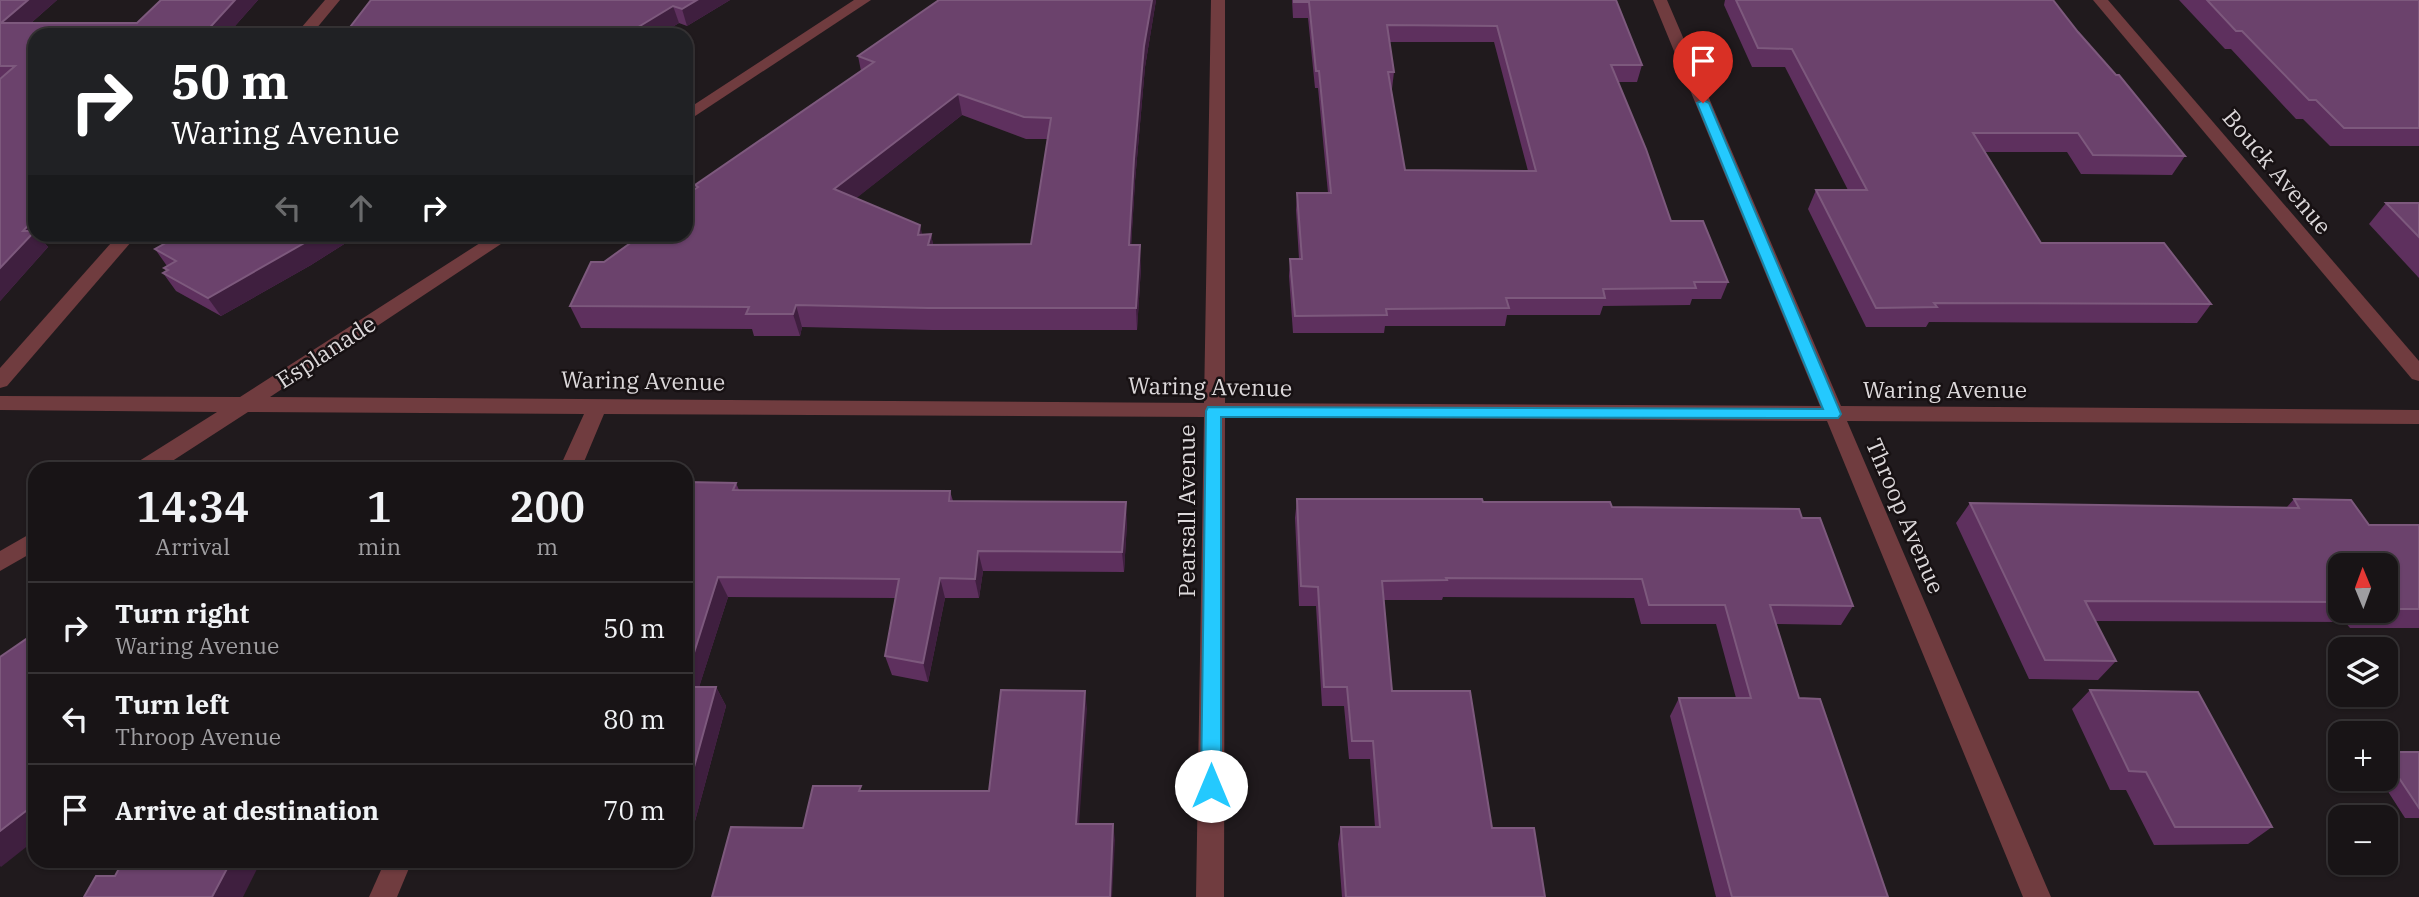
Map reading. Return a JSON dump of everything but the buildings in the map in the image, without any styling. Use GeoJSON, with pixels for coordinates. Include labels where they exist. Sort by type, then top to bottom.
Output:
{"type":"FeatureCollection","features":[{"type":"Feature","properties":{"kind":"street"},"geometry":{"type":"LineString","coordinates":[[309,28],[333,0]]}},
{"type":"Feature","properties":{"kind":"street"},"geometry":{"type":"LineString","coordinates":[[693,112],[864,0]]}},
{"type":"Feature","properties":{"kind":"street","name":"Pearsall Avenue"},"geometry":{"type":"LineString","coordinates":[[1210,897],[1218,0]]}},
{"type":"Feature","properties":{"kind":"street","name":"Throop Avenue"},"geometry":{"type":"LineString","coordinates":[[1660,0],[2037,897]]}},
{"type":"Feature","properties":{"kind":"street","name":"Bouck Avenue"},"geometry":{"type":"LineString","coordinates":[[2100,0],[2419,374]]}},
{"type":"Feature","properties":{"kind":"street"},"geometry":{"type":"LineString","coordinates":[[0,381],[122,242]]}},
{"type":"Feature","properties":{"kind":"street","name":"Esplanade"},"geometry":{"type":"LineString","coordinates":[[155,462],[495,242]]}},
{"type":"Feature","properties":{"kind":"street","name":"Waring Avenue"},"geometry":{"type":"LineString","coordinates":[[0,403],[2419,417]]}},
{"type":"Feature","properties":{"kind":"street"},"geometry":{"type":"LineString","coordinates":[[573,462],[598,405]]}},
{"type":"Feature","properties":{"kind":"street"},"geometry":{"type":"LineString","coordinates":[[0,562],[28,544]]}},
{"type":"Feature","properties":{"kind":"street"},"geometry":{"type":"LineString","coordinates":[[383,897],[396,868]]}},
{"type":"Feature","properties":{"kind":"route"},"geometry":{"type":"LineString","coordinates":[[1211,786],[1213,411],[1833,414],[1703,103]]}}]}
